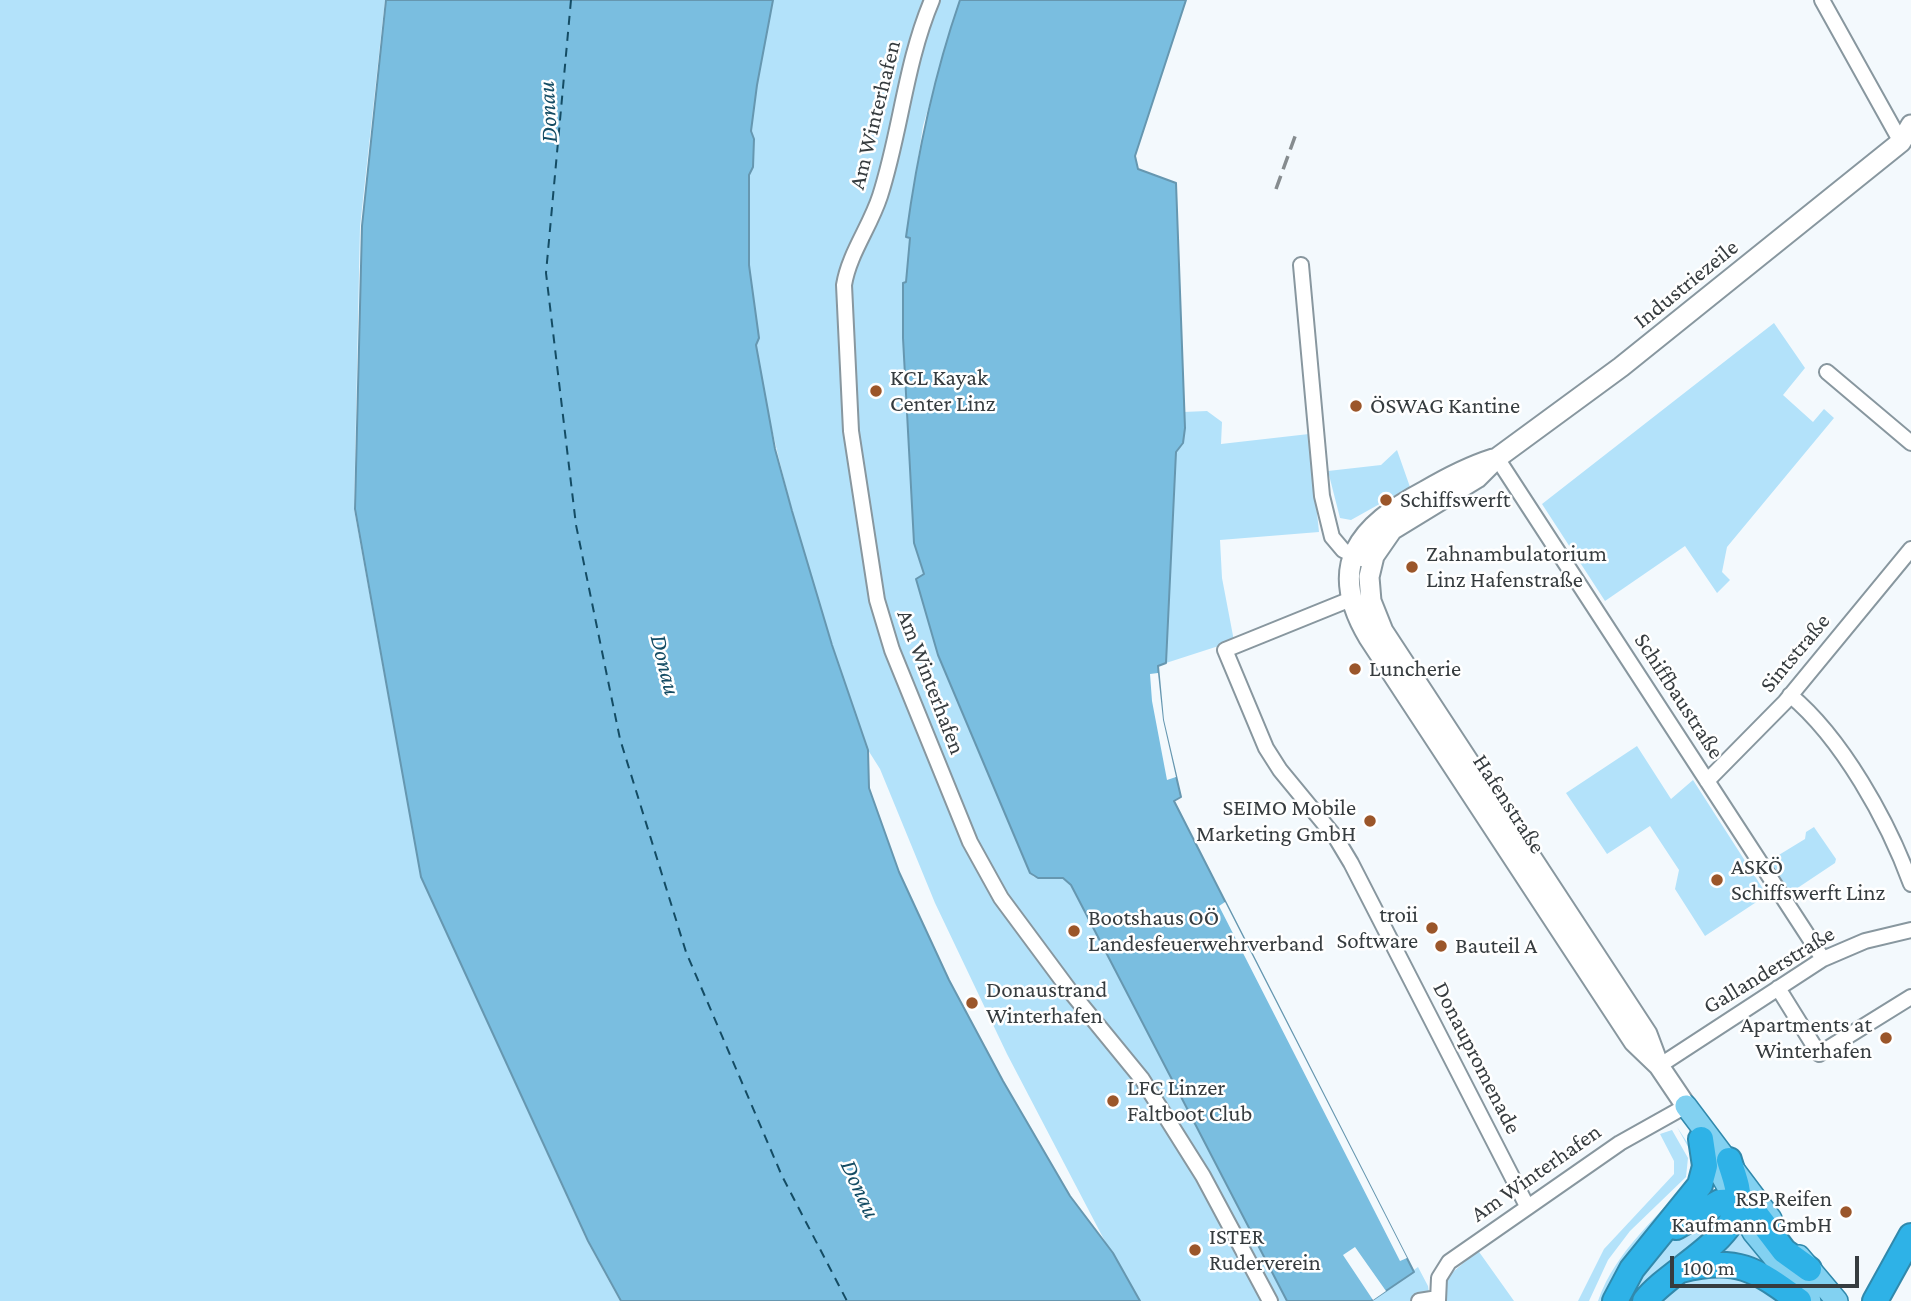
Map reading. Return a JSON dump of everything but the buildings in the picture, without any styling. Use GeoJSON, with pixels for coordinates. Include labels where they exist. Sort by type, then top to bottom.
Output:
{"type":"FeatureCollection","features":[{"type":"Feature","properties":{"kind":"highway"},"geometry":{"type":"LineString","coordinates":[[1615,1301],[1632,1269],[1661,1237],[1703,1180],[1701,1139]]}},
{"type":"Feature","properties":{"kind":"highway"},"geometry":{"type":"LineString","coordinates":[[1645,1301],[1724,1230],[1737,1203],[1729,1160]]}},
{"type":"Feature","properties":{"kind":"highway"},"geometry":{"type":"LineString","coordinates":[[1661,1237],[1712,1205],[1737,1203],[1752,1209],[1784,1251],[1809,1269]]}},
{"type":"Feature","properties":{"kind":"highway"},"geometry":{"type":"LineString","coordinates":[[1875,1301],[1911,1236]]}},
{"type":"Feature","properties":{"kind":"highway"},"geometry":{"type":"LineString","coordinates":[[1681,1270],[1717,1264],[1741,1266],[1767,1276],[1799,1301]]}},
{"type":"Feature","properties":{"kind":"main road","name":"Industriezeile"},"geometry":{"type":"LineString","coordinates":[[1497,458],[1611,374],[1906,141],[1911,125]]}},
{"type":"Feature","properties":{"kind":"main road"},"geometry":{"type":"LineString","coordinates":[[1352,556],[1360,539],[1386,513],[1470,466],[1497,458]]}},
{"type":"Feature","properties":{"kind":"main road"},"geometry":{"type":"LineString","coordinates":[[1371,564],[1392,530],[1477,478],[1497,458]]}},
{"type":"Feature","properties":{"kind":"main road","name":"Hafenstraße"},"geometry":{"type":"LineString","coordinates":[[1352,556],[1349,572],[1351,599],[1369,638],[1634,1042],[1659,1066],[1809,1269],[1837,1301]]}},
{"type":"Feature","properties":{"kind":"main road","name":"Hafenstraße"},"geometry":{"type":"LineString","coordinates":[[1371,564],[1371,601],[1384,631],[1647,1034],[1659,1066]]}},
{"type":"Feature","properties":{"kind":"main road","name":"Hafenstraße"},"geometry":{"type":"LineString","coordinates":[[1686,1106],[1737,1203],[1771,1257],[1810,1301]]}},
{"type":"Feature","properties":{"kind":"street","name":"Am Winterhafen"},"geometry":{"type":"LineString","coordinates":[[932,0],[906,75],[880,196],[848,267],[844,285],[851,431],[868,556],[880,614],[914,705],[987,876],[1070,992],[1142,1079],[1203,1176],[1270,1301]]}},
{"type":"Feature","properties":{"kind":"street"},"geometry":{"type":"LineString","coordinates":[[1822,0],[1906,141]]}},
{"type":"Feature","properties":{"kind":"street"},"geometry":{"type":"LineString","coordinates":[[1301,265],[1322,496],[1332,537],[1352,556],[1371,564]]}},
{"type":"Feature","properties":{"kind":"street"},"geometry":{"type":"LineString","coordinates":[[1827,373],[1911,443]]}},
{"type":"Feature","properties":{"kind":"street","name":"Schiffbaustraße"},"geometry":{"type":"LineString","coordinates":[[1497,458],[1823,959]]}},
{"type":"Feature","properties":{"kind":"street","name":"Sintstraße"},"geometry":{"type":"LineString","coordinates":[[1707,781],[1752,738],[1790,695],[1911,549]]}},
{"type":"Feature","properties":{"kind":"street","name":"Donaupromenade"},"geometry":{"type":"LineString","coordinates":[[1351,599],[1225,650],[1266,748],[1280,771],[1336,838],[1351,863],[1527,1206]]}},
{"type":"Feature","properties":{"kind":"street"},"geometry":{"type":"LineString","coordinates":[[1790,695],[1816,722],[1869,796],[1894,838],[1911,884]]}},
{"type":"Feature","properties":{"kind":"street","name":"Gallanderstraße"},"geometry":{"type":"LineString","coordinates":[[1659,1066],[1823,959],[1865,941],[1911,930]]}},
{"type":"Feature","properties":{"kind":"street"},"geometry":{"type":"LineString","coordinates":[[1778,988],[1819,1055],[1911,997]]}},
{"type":"Feature","properties":{"kind":"street","name":"Am Winterhafen"},"geometry":{"type":"LineString","coordinates":[[1419,1301],[1438,1300],[1439,1278],[1449,1262],[1620,1143],[1686,1106]]}},
{"type":"Feature","properties":{"kind":"shaded area"},"geometry":{"type":"Polygon","coordinates":[[[0,0],[385,0],[360,227],[354,509],[421,877],[587,1241],[620,1301],[0,1301],[0,0]]]}},
{"type":"Feature","properties":{"kind":"shaded area"},"geometry":{"type":"Polygon","coordinates":[[[773,0],[960,0],[923,126],[906,237],[910,238],[906,283],[903,283],[903,338],[914,543],[924,574],[916,579],[938,655],[1030,873],[1034,877],[1063,878],[1071,885],[1287,1301],[1140,1301],[1110,1251],[1007,1054],[935,903],[880,769],[868,750],[791,505],[757,355],[756,343],[759,338],[749,265],[749,175],[753,167],[754,139],[751,131],[757,85],[773,0]]]}},
{"type":"Feature","properties":{"kind":"shaded area"},"geometry":{"type":"Polygon","coordinates":[[[1774,323],[1805,368],[1783,395],[1813,422],[1824,409],[1834,418],[1727,547],[1722,572],[1730,580],[1717,593],[1685,546],[1605,601],[1542,504],[1774,323]]]}},
{"type":"Feature","properties":{"kind":"shaded area"},"geometry":{"type":"Polygon","coordinates":[[[1207,411],[1222,422],[1221,444],[1309,434],[1319,532],[1220,540],[1222,578],[1234,641],[1166,663],[1176,452],[1183,443],[1183,412],[1207,411]]]}},
{"type":"Feature","properties":{"kind":"shaded area"},"geometry":{"type":"Polygon","coordinates":[[[1397,450],[1410,487],[1351,520],[1340,518],[1328,471],[1381,465],[1397,450]]]}},
{"type":"Feature","properties":{"kind":"shaded area"},"geometry":{"type":"Polygon","coordinates":[[[1637,746],[1671,799],[1693,780],[1767,895],[1705,936],[1675,889],[1679,870],[1650,826],[1607,854],[1566,793],[1637,746]]]}},
{"type":"Feature","properties":{"kind":"shaded area"},"geometry":{"type":"Polygon","coordinates":[[[1814,827],[1836,859],[1835,863],[1790,893],[1769,861],[1805,839],[1806,832],[1814,827]]]}},
{"type":"Feature","properties":{"kind":"shaded area"},"geometry":{"type":"Polygon","coordinates":[[[1677,1127],[1695,1154],[1699,1171],[1605,1301],[1598,1301],[1606,1282],[1627,1249],[1693,1175],[1692,1154],[1677,1127]]]}},
{"type":"Feature","properties":{"kind":"shaded area"},"geometry":{"type":"Polygon","coordinates":[[[1672,1130],[1688,1158],[1686,1177],[1630,1231],[1608,1260],[1589,1301],[1578,1301],[1604,1249],[1674,1174],[1674,1161],[1660,1134],[1672,1130]]]}},
{"type":"Feature","properties":{"kind":"shaded area"},"geometry":{"type":"Polygon","coordinates":[[[1729,1213],[1635,1301],[1623,1301],[1646,1267],[1675,1236],[1697,1220],[1729,1213]]]}},
{"type":"Feature","properties":{"kind":"shaded area"},"geometry":{"type":"Polygon","coordinates":[[[1736,1223],[1780,1279],[1714,1258],[1736,1223]]]}},
{"type":"Feature","properties":{"kind":"shaded area"},"geometry":{"type":"Polygon","coordinates":[[[1475,1249],[1514,1301],[1444,1301],[1448,1276],[1474,1254],[1475,1249]]]}},
{"type":"Feature","properties":{"kind":"shaded area"},"geometry":{"type":"Polygon","coordinates":[[[1418,1267],[1428,1286],[1430,1301],[1371,1301],[1418,1267]]]}},
{"type":"Feature","properties":{"kind":"shaded area"},"geometry":{"type":"Polygon","coordinates":[[[1726,1268],[1790,1301],[1659,1301],[1675,1280],[1726,1268]]]}},
{"type":"Feature","properties":{"kind":"water","name":"Donau"},"geometry":{"type":"Polygon","coordinates":[[[386,0],[773,0],[751,131],[754,139],[753,167],[749,175],[749,265],[759,338],[756,345],[775,449],[792,511],[832,645],[868,750],[869,788],[899,872],[949,980],[1003,1081],[1070,1196],[1113,1253],[1140,1301],[621,1301],[588,1241],[421,877],[355,509],[362,226],[386,0]]]}},
{"type":"Feature","properties":{"kind":"water"},"geometry":{"type":"Polygon","coordinates":[[[960,0],[1186,0],[1135,156],[1138,169],[1176,183],[1185,428],[1183,443],[1176,452],[1166,663],[1158,666],[1163,720],[1181,797],[1174,801],[1414,1272],[1371,1301],[1287,1301],[1071,885],[1063,878],[1038,878],[1030,873],[938,655],[916,579],[924,574],[914,543],[903,338],[903,283],[906,282],[910,238],[906,237],[915,176],[934,88],[960,0]]]}},
{"type":"Feature","properties":{"kind":"pier"},"geometry":{"type":"Polygon","coordinates":[[[1158,673],[1163,720],[1176,777],[1167,780],[1152,701],[1150,674],[1158,673]]]}},
{"type":"Feature","properties":{"kind":"pier"},"geometry":{"type":"Polygon","coordinates":[[[1225,902],[1407,1258],[1400,1261],[1219,906],[1225,902]]]}},
{"type":"Feature","properties":{"kind":"pier"},"geometry":{"type":"Polygon","coordinates":[[[1355,1247],[1386,1291],[1373,1300],[1343,1255],[1355,1247]]]}},
{"type":"Feature","properties":{"kind":"ferry route"},"geometry":{"type":"LineString","coordinates":[[571,0],[546,273],[576,525],[620,739],[686,952],[782,1176],[847,1301]]}},
{"type":"Feature","properties":{"kind":"railway"},"geometry":{"type":"LineString","coordinates":[[1276,189],[1297,131]]}},
{"type":"Feature","properties":{"kind":"place","name":"KCL Kayak Center Linz"},"geometry":{"type":"Point","coordinates":[876,391]}},
{"type":"Feature","properties":{"kind":"place","name":"ÖSWAG Kantine"},"geometry":{"type":"Point","coordinates":[1356,406]}},
{"type":"Feature","properties":{"kind":"place","name":"Schiffswerft"},"geometry":{"type":"Point","coordinates":[1386,500]}},
{"type":"Feature","properties":{"kind":"place","name":"Zahnambulatorium Linz Hafenstraße"},"geometry":{"type":"Point","coordinates":[1412,567]}},
{"type":"Feature","properties":{"kind":"place","name":"Luncherie"},"geometry":{"type":"Point","coordinates":[1355,669]}},
{"type":"Feature","properties":{"kind":"place","name":"SEIMO Mobile Marketing GmbH"},"geometry":{"type":"Point","coordinates":[1370,821]}},
{"type":"Feature","properties":{"kind":"place","name":"ASKÖ Schiffswerft Linz"},"geometry":{"type":"Point","coordinates":[1717,880]}},
{"type":"Feature","properties":{"kind":"place","name":"troii Software"},"geometry":{"type":"Point","coordinates":[1432,928]}},
{"type":"Feature","properties":{"kind":"place","name":"Bootshaus OÖ Landesfeuerwehrverband"},"geometry":{"type":"Point","coordinates":[1074,931]}},
{"type":"Feature","properties":{"kind":"place","name":"Bauteil A"},"geometry":{"type":"Point","coordinates":[1441,946]}},
{"type":"Feature","properties":{"kind":"place","name":"Donaustrand Winterhafen"},"geometry":{"type":"Point","coordinates":[972,1003]}},
{"type":"Feature","properties":{"kind":"place","name":"Apartments at Winterhafen"},"geometry":{"type":"Point","coordinates":[1886,1038]}},
{"type":"Feature","properties":{"kind":"place","name":"LFC Linzer Faltboot Club"},"geometry":{"type":"Point","coordinates":[1113,1101]}},
{"type":"Feature","properties":{"kind":"place","name":"RSP Reifen Kaufmann GmbH"},"geometry":{"type":"Point","coordinates":[1846,1212]}},
{"type":"Feature","properties":{"kind":"place","name":"ISTER Ruderverein"},"geometry":{"type":"Point","coordinates":[1195,1250]}}]}
